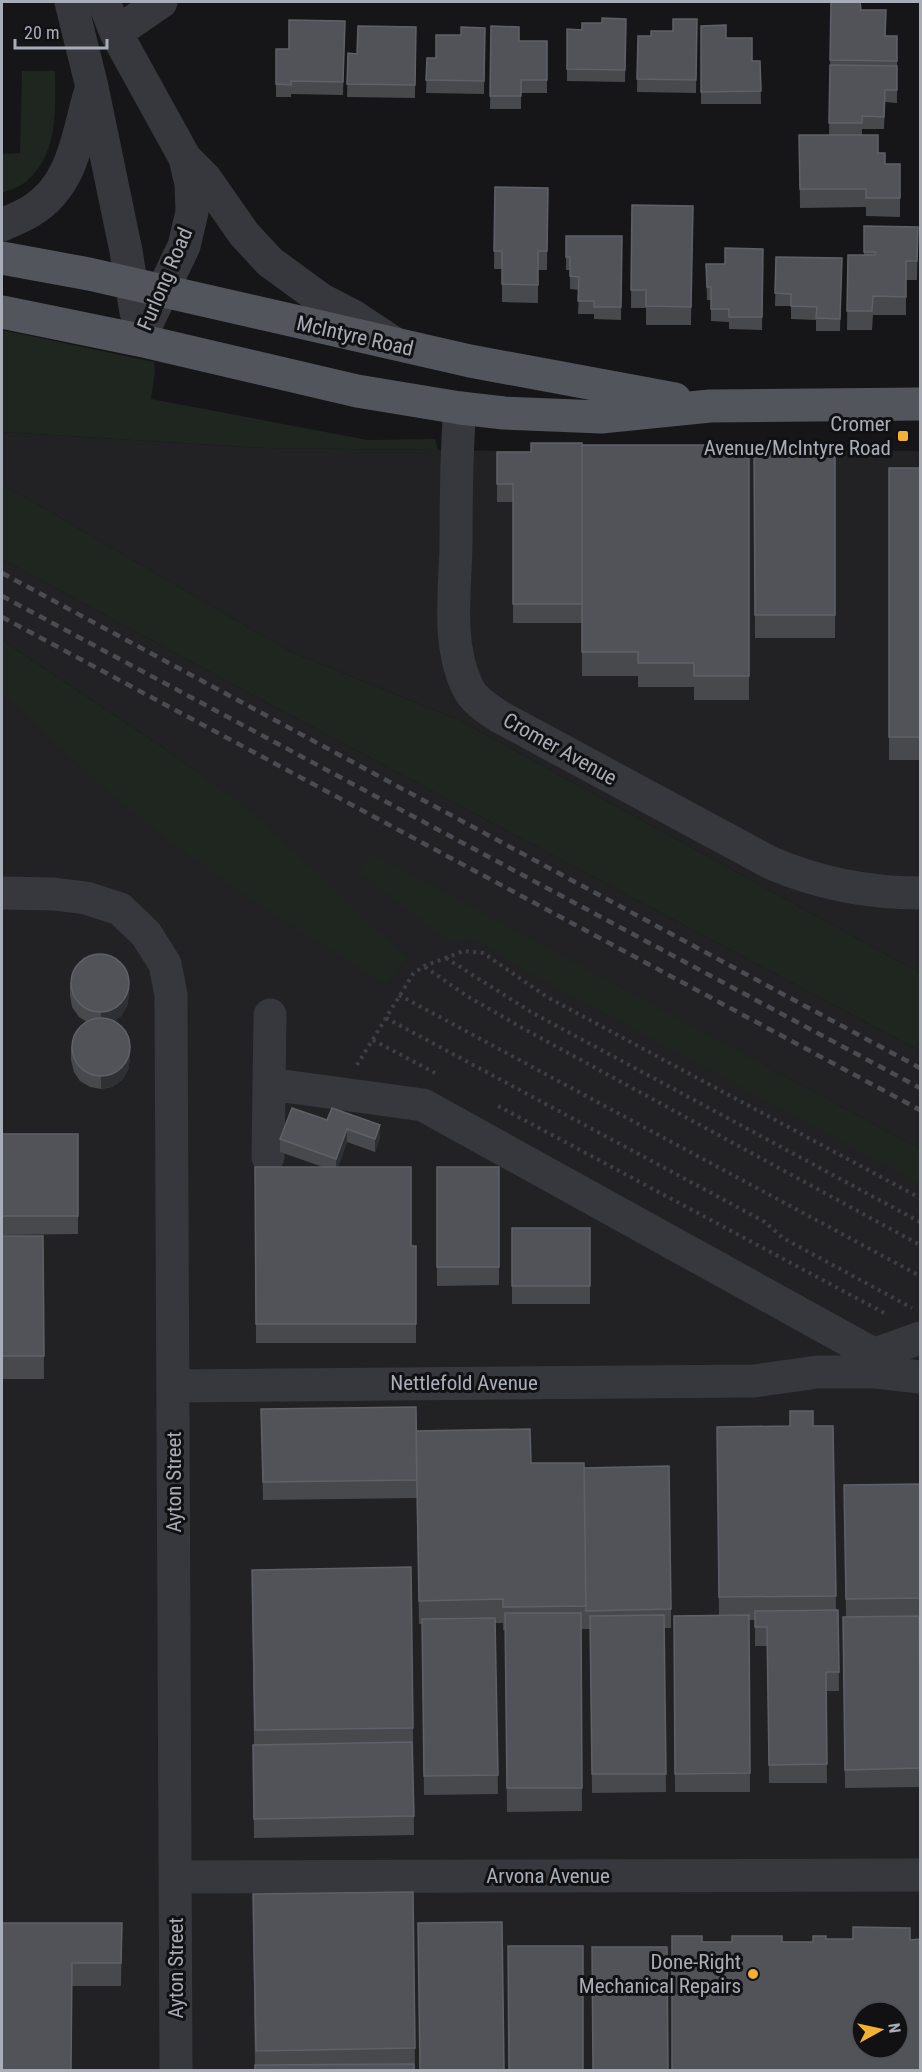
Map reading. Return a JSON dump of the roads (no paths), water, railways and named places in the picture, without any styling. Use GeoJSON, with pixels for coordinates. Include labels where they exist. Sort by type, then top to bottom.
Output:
{"type":"FeatureCollection","features":[{"type":"Feature","properties":{"kind":"main road","name":"McIntyre Road"},"geometry":{"type":"LineString","coordinates":[[2,258],[90,274],[398,346],[546,376],[710,405]]}},
{"type":"Feature","properties":{"kind":"main road","name":"McIntyre Road"},"geometry":{"type":"LineString","coordinates":[[2,312],[139,340],[357,391],[504,413],[601,417],[710,405],[921,404]]}},
{"type":"Feature","properties":{"kind":"street","name":"Furlong Road"},"geometry":{"type":"LineString","coordinates":[[71,2],[92,87],[148,288],[139,340]]}},
{"type":"Feature","properties":{"kind":"street","name":"Furlong Road"},"geometry":{"type":"LineString","coordinates":[[104,2],[116,33],[185,158],[191,184],[191,219],[184,246],[148,288]]}},
{"type":"Feature","properties":{"kind":"street"},"geometry":{"type":"LineString","coordinates":[[116,33],[161,2]]}},
{"type":"Feature","properties":{"kind":"street"},"geometry":{"type":"LineString","coordinates":[[2,225],[33,210],[56,189],[66,174],[92,87]]}},
{"type":"Feature","properties":{"kind":"street"},"geometry":{"type":"LineString","coordinates":[[185,158],[206,178],[244,234],[263,255],[322,300],[353,316],[398,346]]}},
{"type":"Feature","properties":{"kind":"street","name":"Cromer Avenue"},"geometry":{"type":"LineString","coordinates":[[460,408],[455,622],[460,671],[468,689],[480,703],[500,717],[771,863],[801,876],[864,891],[921,893]]}},
{"type":"Feature","properties":{"kind":"street","name":"Ayton Street"},"geometry":{"type":"LineString","coordinates":[[2,893],[75,896],[120,909],[146,934],[165,964],[171,995],[176,2070]]}},
{"type":"Feature","properties":{"kind":"street"},"geometry":{"type":"LineString","coordinates":[[268,1157],[270,1015]]}},
{"type":"Feature","properties":{"kind":"street"},"geometry":{"type":"LineString","coordinates":[[269,1084],[423,1105],[875,1364],[921,1377]]}},
{"type":"Feature","properties":{"kind":"street","name":"Nettlefold Avenue"},"geometry":{"type":"LineString","coordinates":[[173,1386],[754,1381],[875,1364],[921,1338]]}},
{"type":"Feature","properties":{"kind":"street","name":"Arvona Avenue"},"geometry":{"type":"LineString","coordinates":[[176,1877],[921,1875]]}},
{"type":"Feature","properties":{"kind":"railway"},"geometry":{"type":"LineString","coordinates":[[2,573],[920,1068]]}},
{"type":"Feature","properties":{"kind":"railway"},"geometry":{"type":"LineString","coordinates":[[2,596],[920,1088]]}},
{"type":"Feature","properties":{"kind":"railway"},"geometry":{"type":"LineString","coordinates":[[2,617],[920,1110]]}},
{"type":"Feature","properties":{"kind":"place","name":"Cromer Avenue/McIntyre Road"},"geometry":{"type":"Point","coordinates":[903,436]}},
{"type":"Feature","properties":{"kind":"place","name":"Done-Right Mechanical Repairs"},"geometry":{"type":"Point","coordinates":[753,1974]}}]}
